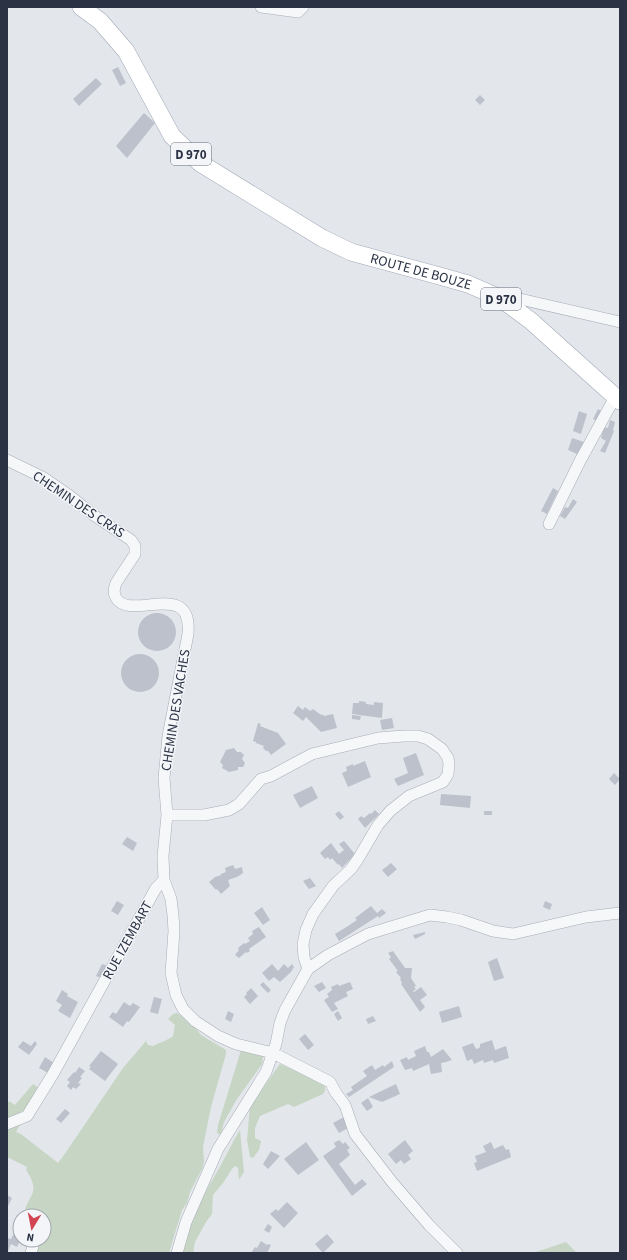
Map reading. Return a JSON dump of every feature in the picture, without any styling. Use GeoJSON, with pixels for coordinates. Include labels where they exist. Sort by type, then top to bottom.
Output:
{"type":"FeatureCollection","features":[{"type":"Feature","properties":{"kind":"main road","name":"ROUTE DE BOUZE"},"geometry":{"type":"LineString","coordinates":[[81,7],[100,20],[126,51],[172,136],[200,163],[322,238],[351,252],[449,278],[468,284],[500,298],[531,321],[618,399]]}},
{"type":"Feature","properties":{"kind":"street"},"geometry":{"type":"LineString","coordinates":[[261,7],[298,12],[304,7]]}},
{"type":"Feature","properties":{"kind":"street"},"geometry":{"type":"LineString","coordinates":[[500,298],[508,296],[620,322]]}},
{"type":"Feature","properties":{"kind":"street"},"geometry":{"type":"LineString","coordinates":[[549,524],[580,461],[618,399]]}},
{"type":"Feature","properties":{"kind":"street","name":"CHEMIN DES CRAS"},"geometry":{"type":"LineString","coordinates":[[7,460],[44,478],[134,543],[136,550],[135,554],[118,579],[114,588],[115,596],[120,602],[129,605],[170,605],[178,607],[185,613]]}},
{"type":"Feature","properties":{"kind":"street","name":"CHEMIN DES VACHES"},"geometry":{"type":"LineString","coordinates":[[185,613],[188,623],[188,634],[170,723],[164,778],[167,814],[163,856],[164,880],[171,899],[174,914],[171,973],[176,995],[183,1009],[195,1021],[227,1041],[273,1053],[330,1082],[345,1105],[355,1134],[429,1225],[457,1253]]}},
{"type":"Feature","properties":{"kind":"street"},"geometry":{"type":"LineString","coordinates":[[167,814],[173,816],[204,815],[229,810],[239,804],[261,779],[271,776],[312,754],[378,738],[418,736],[428,739],[442,749],[448,758],[449,764],[448,774],[443,782],[409,796],[390,810],[378,825],[355,864],[333,886],[313,914],[306,930],[304,944],[304,957],[308,969]]}},
{"type":"Feature","properties":{"kind":"street","name":"RUE IZEMBART"},"geometry":{"type":"LineString","coordinates":[[7,1124],[27,1116],[53,1074],[156,888],[164,880]]}},
{"type":"Feature","properties":{"kind":"street"},"geometry":{"type":"LineString","coordinates":[[177,1253],[186,1222],[218,1149],[266,1072],[285,1010],[308,969],[328,955],[368,934],[430,915],[456,918],[493,931],[513,934],[586,918],[620,913]]}},
{"type":"Feature","properties":{"kind":"green space"},"geometry":{"type":"Polygon","coordinates":[[[177,1013],[192,1024],[201,1035],[226,1050],[226,1054],[211,1107],[203,1147],[204,1162],[202,1169],[190,1192],[187,1203],[182,1210],[169,1253],[35,1253],[37,1248],[52,1248],[52,1208],[26,1208],[32,1194],[33,1185],[26,1170],[27,1167],[7,1157],[7,1104],[9,1101],[15,1105],[33,1084],[40,1089],[16,1132],[21,1134],[58,1163],[123,1068],[146,1041],[148,1045],[153,1046],[173,1036],[175,1025],[168,1019],[173,1014],[177,1013]]]}},
{"type":"Feature","properties":{"kind":"green space"},"geometry":{"type":"Polygon","coordinates":[[[241,1050],[263,1056],[262,1064],[237,1099],[224,1122],[221,1134],[218,1134],[218,1125],[241,1050]]]}},
{"type":"Feature","properties":{"kind":"green space"},"geometry":{"type":"Polygon","coordinates":[[[280,1064],[325,1084],[325,1091],[323,1094],[294,1107],[288,1104],[260,1116],[255,1128],[255,1138],[261,1141],[259,1150],[253,1158],[250,1157],[247,1140],[250,1106],[280,1064]]]}},
{"type":"Feature","properties":{"kind":"green space"},"geometry":{"type":"Polygon","coordinates":[[[240,1130],[244,1172],[239,1180],[238,1168],[235,1166],[232,1169],[213,1195],[212,1214],[195,1242],[193,1253],[183,1253],[185,1241],[198,1206],[240,1130]]]}},
{"type":"Feature","properties":{"kind":"green space"},"geometry":{"type":"Polygon","coordinates":[[[566,1242],[577,1253],[533,1253],[566,1242]]]}},
{"type":"Feature","properties":{"kind":"building"},"geometry":{"type":"Polygon","coordinates":[[[118,67],[126,83],[120,86],[112,70],[118,67]]]}},
{"type":"Feature","properties":{"kind":"building"},"geometry":{"type":"Polygon","coordinates":[[[96,78],[102,84],[79,106],[73,99],[96,78]]]}},
{"type":"Feature","properties":{"kind":"building"},"geometry":{"type":"Polygon","coordinates":[[[480,95],[485,100],[480,105],[475,100],[480,95]]]}},
{"type":"Feature","properties":{"kind":"building"},"geometry":{"type":"Polygon","coordinates":[[[144,113],[155,123],[127,158],[116,146],[144,113]]]}},
{"type":"Feature","properties":{"kind":"building"},"geometry":{"type":"Polygon","coordinates":[[[598,409],[603,412],[599,422],[593,419],[598,409]]]}},
{"type":"Feature","properties":{"kind":"building"},"geometry":{"type":"Polygon","coordinates":[[[579,411],[587,414],[581,434],[573,431],[579,411]]]}},
{"type":"Feature","properties":{"kind":"building"},"geometry":{"type":"Polygon","coordinates":[[[610,420],[615,422],[614,431],[605,453],[600,451],[606,441],[601,438],[604,427],[608,428],[610,420]]]}},
{"type":"Feature","properties":{"kind":"building"},"geometry":{"type":"Polygon","coordinates":[[[572,438],[584,442],[579,455],[568,450],[572,438]]]}},
{"type":"Feature","properties":{"kind":"building"},"geometry":{"type":"Polygon","coordinates":[[[553,488],[558,491],[547,514],[541,511],[553,488]]]}},
{"type":"Feature","properties":{"kind":"building"},"geometry":{"type":"Polygon","coordinates":[[[573,499],[577,502],[565,519],[560,516],[565,507],[568,508],[573,499]]]}},
{"type":"Feature","properties":{"kind":"building"},"geometry":{"type":"Polygon","coordinates":[[[153,613],[161,613],[168,616],[173,621],[176,632],[173,643],[168,648],[161,651],[153,651],[146,648],[141,643],[138,636],[138,628],[141,621],[146,616],[153,613]]]}},
{"type":"Feature","properties":{"kind":"building"},"geometry":{"type":"Polygon","coordinates":[[[136,654],[144,654],[151,657],[156,662],[159,673],[156,684],[151,689],[144,692],[136,692],[129,689],[124,684],[121,677],[121,669],[124,662],[129,657],[136,654]]]}},
{"type":"Feature","properties":{"kind":"building"},"geometry":{"type":"Polygon","coordinates":[[[359,701],[374,705],[374,702],[383,703],[382,718],[352,714],[353,703],[359,703],[359,701]]]}},
{"type":"Feature","properties":{"kind":"building"},"geometry":{"type":"Polygon","coordinates":[[[298,706],[303,710],[305,707],[310,711],[313,709],[324,716],[333,714],[337,728],[321,732],[306,717],[303,721],[293,713],[298,706]]]}},
{"type":"Feature","properties":{"kind":"building"},"geometry":{"type":"Polygon","coordinates":[[[352,715],[361,716],[360,720],[352,719],[352,715]]]}},
{"type":"Feature","properties":{"kind":"building"},"geometry":{"type":"Polygon","coordinates":[[[392,718],[394,728],[382,730],[380,720],[392,718]]]}},
{"type":"Feature","properties":{"kind":"building"},"geometry":{"type":"Polygon","coordinates":[[[258,723],[261,724],[260,726],[278,733],[286,744],[271,755],[263,748],[264,746],[253,741],[258,723]]]}},
{"type":"Feature","properties":{"kind":"building"},"geometry":{"type":"Polygon","coordinates":[[[234,748],[237,752],[241,752],[244,755],[242,759],[245,763],[243,767],[238,767],[238,770],[229,772],[222,768],[223,765],[220,762],[226,750],[234,748]]]}},
{"type":"Feature","properties":{"kind":"building"},"geometry":{"type":"Polygon","coordinates":[[[416,753],[424,775],[398,786],[394,779],[408,773],[403,758],[416,753]]]}},
{"type":"Feature","properties":{"kind":"building"},"geometry":{"type":"Polygon","coordinates":[[[365,761],[371,777],[348,787],[342,773],[347,771],[346,767],[365,761]]]}},
{"type":"Feature","properties":{"kind":"building"},"geometry":{"type":"Polygon","coordinates":[[[614,773],[620,779],[615,785],[609,779],[614,773]]]}},
{"type":"Feature","properties":{"kind":"building"},"geometry":{"type":"Polygon","coordinates":[[[312,786],[318,798],[300,808],[293,795],[312,786]]]}},
{"type":"Feature","properties":{"kind":"building"},"geometry":{"type":"Polygon","coordinates":[[[441,794],[471,796],[470,808],[440,805],[441,794]]]}},
{"type":"Feature","properties":{"kind":"building"},"geometry":{"type":"Polygon","coordinates":[[[375,810],[379,814],[365,828],[358,819],[361,816],[364,818],[375,810]]]}},
{"type":"Feature","properties":{"kind":"building"},"geometry":{"type":"Polygon","coordinates":[[[339,811],[344,817],[340,820],[335,814],[339,811]]]}},
{"type":"Feature","properties":{"kind":"building"},"geometry":{"type":"Polygon","coordinates":[[[484,811],[492,811],[492,815],[484,815],[484,811]]]}},
{"type":"Feature","properties":{"kind":"building"},"geometry":{"type":"Polygon","coordinates":[[[127,837],[137,843],[133,851],[122,844],[127,837]]]}},
{"type":"Feature","properties":{"kind":"building"},"geometry":{"type":"Polygon","coordinates":[[[344,841],[355,854],[342,868],[339,864],[338,865],[332,858],[330,860],[328,857],[325,859],[320,853],[331,843],[339,854],[344,850],[339,844],[344,841]]]}},
{"type":"Feature","properties":{"kind":"building"},"geometry":{"type":"Polygon","coordinates":[[[391,863],[397,869],[388,877],[382,870],[391,863]]]}},
{"type":"Feature","properties":{"kind":"building"},"geometry":{"type":"Polygon","coordinates":[[[233,865],[235,869],[242,867],[243,873],[228,880],[230,886],[221,894],[209,882],[215,877],[226,872],[225,868],[233,865]]]}},
{"type":"Feature","properties":{"kind":"building"},"geometry":{"type":"Polygon","coordinates":[[[310,878],[316,886],[309,889],[303,881],[310,878]]]}},
{"type":"Feature","properties":{"kind":"building"},"geometry":{"type":"Polygon","coordinates":[[[117,901],[124,905],[118,915],[111,911],[117,901]]]}},
{"type":"Feature","properties":{"kind":"building"},"geometry":{"type":"Polygon","coordinates":[[[545,901],[552,904],[550,910],[543,907],[545,901]]]}},
{"type":"Feature","properties":{"kind":"building"},"geometry":{"type":"Polygon","coordinates":[[[371,906],[377,913],[382,909],[386,913],[379,918],[378,916],[339,941],[335,934],[357,920],[355,918],[371,906]]]}},
{"type":"Feature","properties":{"kind":"building"},"geometry":{"type":"Polygon","coordinates":[[[262,907],[270,920],[263,925],[254,913],[262,907]]]}},
{"type":"Feature","properties":{"kind":"building"},"geometry":{"type":"Polygon","coordinates":[[[259,927],[266,937],[249,949],[250,951],[247,953],[246,952],[239,958],[235,955],[239,950],[238,948],[244,943],[245,944],[250,941],[248,938],[253,934],[252,931],[259,927]]]}},
{"type":"Feature","properties":{"kind":"building"},"geometry":{"type":"Polygon","coordinates":[[[425,932],[425,934],[415,939],[413,935],[425,932]]]}},
{"type":"Feature","properties":{"kind":"building"},"geometry":{"type":"Polygon","coordinates":[[[393,951],[405,968],[412,968],[411,978],[416,986],[414,987],[416,989],[413,991],[414,992],[421,987],[427,995],[420,1000],[425,1007],[420,1012],[401,984],[401,978],[396,972],[398,971],[389,959],[391,957],[388,953],[393,951]]]}},
{"type":"Feature","properties":{"kind":"building"},"geometry":{"type":"Polygon","coordinates":[[[497,958],[504,978],[494,981],[488,962],[497,958]]]}},
{"type":"Feature","properties":{"kind":"building"},"geometry":{"type":"Polygon","coordinates":[[[102,964],[108,966],[102,978],[96,976],[102,964]]]}},
{"type":"Feature","properties":{"kind":"building"},"geometry":{"type":"Polygon","coordinates":[[[272,964],[278,971],[284,964],[288,968],[292,964],[294,967],[291,972],[280,982],[274,977],[269,981],[262,973],[272,964]]]}},
{"type":"Feature","properties":{"kind":"building"},"geometry":{"type":"Polygon","coordinates":[[[263,982],[271,990],[268,993],[260,985],[263,982]]]}},
{"type":"Feature","properties":{"kind":"building"},"geometry":{"type":"Polygon","coordinates":[[[322,982],[326,988],[319,992],[314,986],[322,982]]]}},
{"type":"Feature","properties":{"kind":"building"},"geometry":{"type":"Polygon","coordinates":[[[350,982],[353,989],[346,992],[348,996],[334,1003],[338,1009],[332,1012],[324,1000],[329,997],[327,994],[332,990],[331,987],[350,982]]]}},
{"type":"Feature","properties":{"kind":"building"},"geometry":{"type":"Polygon","coordinates":[[[251,988],[258,996],[250,1004],[244,997],[251,988]]]}},
{"type":"Feature","properties":{"kind":"building"},"geometry":{"type":"Polygon","coordinates":[[[62,990],[68,994],[67,996],[78,1002],[70,1018],[58,1011],[62,1005],[56,1001],[62,990]]]}},
{"type":"Feature","properties":{"kind":"building"},"geometry":{"type":"Polygon","coordinates":[[[154,997],[162,999],[158,1014],[150,1012],[154,997]]]}},
{"type":"Feature","properties":{"kind":"building"},"geometry":{"type":"Polygon","coordinates":[[[124,1002],[130,1006],[133,1003],[140,1007],[129,1022],[127,1021],[123,1027],[109,1017],[113,1012],[116,1014],[124,1002]]]}},
{"type":"Feature","properties":{"kind":"building"},"geometry":{"type":"Polygon","coordinates":[[[459,1006],[462,1017],[442,1023],[439,1012],[459,1006]]]}},
{"type":"Feature","properties":{"kind":"building"},"geometry":{"type":"Polygon","coordinates":[[[228,1011],[234,1014],[231,1022],[225,1019],[228,1011]]]}},
{"type":"Feature","properties":{"kind":"building"},"geometry":{"type":"Polygon","coordinates":[[[338,1011],[342,1018],[338,1021],[334,1014],[338,1011]]]}},
{"type":"Feature","properties":{"kind":"building"},"geometry":{"type":"Polygon","coordinates":[[[373,1016],[376,1021],[368,1024],[366,1019],[373,1016]]]}},
{"type":"Feature","properties":{"kind":"building"},"geometry":{"type":"Polygon","coordinates":[[[305,1034],[314,1045],[308,1050],[299,1039],[305,1034]]]}},
{"type":"Feature","properties":{"kind":"building"},"geometry":{"type":"Polygon","coordinates":[[[492,1040],[495,1050],[506,1046],[509,1058],[494,1063],[493,1060],[484,1063],[483,1060],[474,1064],[472,1059],[467,1061],[462,1047],[473,1043],[476,1049],[480,1047],[480,1044],[492,1040]]]}},
{"type":"Feature","properties":{"kind":"building"},"geometry":{"type":"Polygon","coordinates":[[[23,1041],[31,1046],[35,1041],[37,1044],[29,1055],[18,1047],[23,1041]]]}},
{"type":"Feature","properties":{"kind":"building"},"geometry":{"type":"Polygon","coordinates":[[[425,1046],[431,1057],[443,1049],[452,1060],[441,1063],[442,1072],[431,1074],[429,1064],[413,1071],[412,1068],[405,1070],[400,1060],[407,1057],[408,1060],[416,1056],[414,1051],[425,1046]]]}},
{"type":"Feature","properties":{"kind":"building"},"geometry":{"type":"Polygon","coordinates":[[[101,1051],[118,1064],[105,1081],[89,1069],[91,1067],[89,1066],[101,1051]]]}},
{"type":"Feature","properties":{"kind":"building"},"geometry":{"type":"Polygon","coordinates":[[[45,1057],[54,1063],[48,1073],[39,1068],[45,1057]]]}},
{"type":"Feature","properties":{"kind":"building"},"geometry":{"type":"Polygon","coordinates":[[[392,1061],[394,1067],[349,1097],[346,1094],[353,1090],[351,1087],[367,1076],[363,1071],[372,1065],[375,1070],[383,1065],[384,1067],[392,1061]]]}},
{"type":"Feature","properties":{"kind":"building"},"geometry":{"type":"Polygon","coordinates":[[[79,1067],[85,1071],[80,1077],[82,1078],[78,1083],[81,1084],[76,1089],[73,1087],[71,1090],[67,1086],[70,1082],[67,1080],[79,1067]]]}},
{"type":"Feature","properties":{"kind":"building"},"geometry":{"type":"Polygon","coordinates":[[[396,1084],[400,1094],[382,1102],[369,1097],[396,1084]]]}},
{"type":"Feature","properties":{"kind":"building"},"geometry":{"type":"Polygon","coordinates":[[[368,1098],[373,1107],[367,1111],[361,1103],[368,1098]]]}},
{"type":"Feature","properties":{"kind":"building"},"geometry":{"type":"Polygon","coordinates":[[[65,1109],[70,1113],[61,1123],[56,1119],[65,1109]]]}},
{"type":"Feature","properties":{"kind":"building"},"geometry":{"type":"Polygon","coordinates":[[[344,1117],[350,1127],[339,1133],[333,1123],[344,1117]]]}},
{"type":"Feature","properties":{"kind":"building"},"geometry":{"type":"Polygon","coordinates":[[[339,1140],[343,1144],[345,1142],[350,1148],[347,1150],[350,1155],[339,1164],[355,1185],[362,1179],[367,1184],[352,1196],[323,1156],[336,1147],[334,1143],[339,1140]]]}},
{"type":"Feature","properties":{"kind":"building"},"geometry":{"type":"Polygon","coordinates":[[[405,1140],[413,1151],[408,1155],[411,1159],[404,1164],[401,1160],[396,1164],[388,1154],[405,1140]]]}},
{"type":"Feature","properties":{"kind":"building"},"geometry":{"type":"Polygon","coordinates":[[[306,1142],[319,1160],[298,1175],[284,1159],[306,1142]]]}},
{"type":"Feature","properties":{"kind":"building"},"geometry":{"type":"Polygon","coordinates":[[[491,1142],[494,1149],[503,1145],[506,1150],[509,1149],[511,1157],[477,1171],[474,1163],[477,1162],[475,1156],[486,1152],[483,1146],[491,1142]]]}},
{"type":"Feature","properties":{"kind":"building"},"geometry":{"type":"Polygon","coordinates":[[[271,1151],[280,1156],[268,1169],[263,1164],[271,1151]]]}},
{"type":"Feature","properties":{"kind":"building"},"geometry":{"type":"Polygon","coordinates":[[[7,1195],[12,1198],[7,1208],[7,1195]]]}},
{"type":"Feature","properties":{"kind":"building"},"geometry":{"type":"Polygon","coordinates":[[[287,1202],[298,1213],[284,1228],[270,1214],[276,1209],[278,1211],[287,1202]]]}},
{"type":"Feature","properties":{"kind":"building"},"geometry":{"type":"Polygon","coordinates":[[[268,1224],[272,1227],[269,1233],[264,1230],[268,1224]]]}},
{"type":"Feature","properties":{"kind":"building"},"geometry":{"type":"Polygon","coordinates":[[[327,1234],[334,1242],[323,1253],[315,1244],[327,1234]]]}},
{"type":"Feature","properties":{"kind":"building"},"geometry":{"type":"Polygon","coordinates":[[[12,1237],[12,1244],[8,1251],[7,1238],[11,1239],[12,1237]]]}},
{"type":"Feature","properties":{"kind":"building"},"geometry":{"type":"Polygon","coordinates":[[[261,1241],[267,1245],[271,1245],[267,1253],[251,1253],[255,1247],[257,1248],[261,1241]]]}}]}
